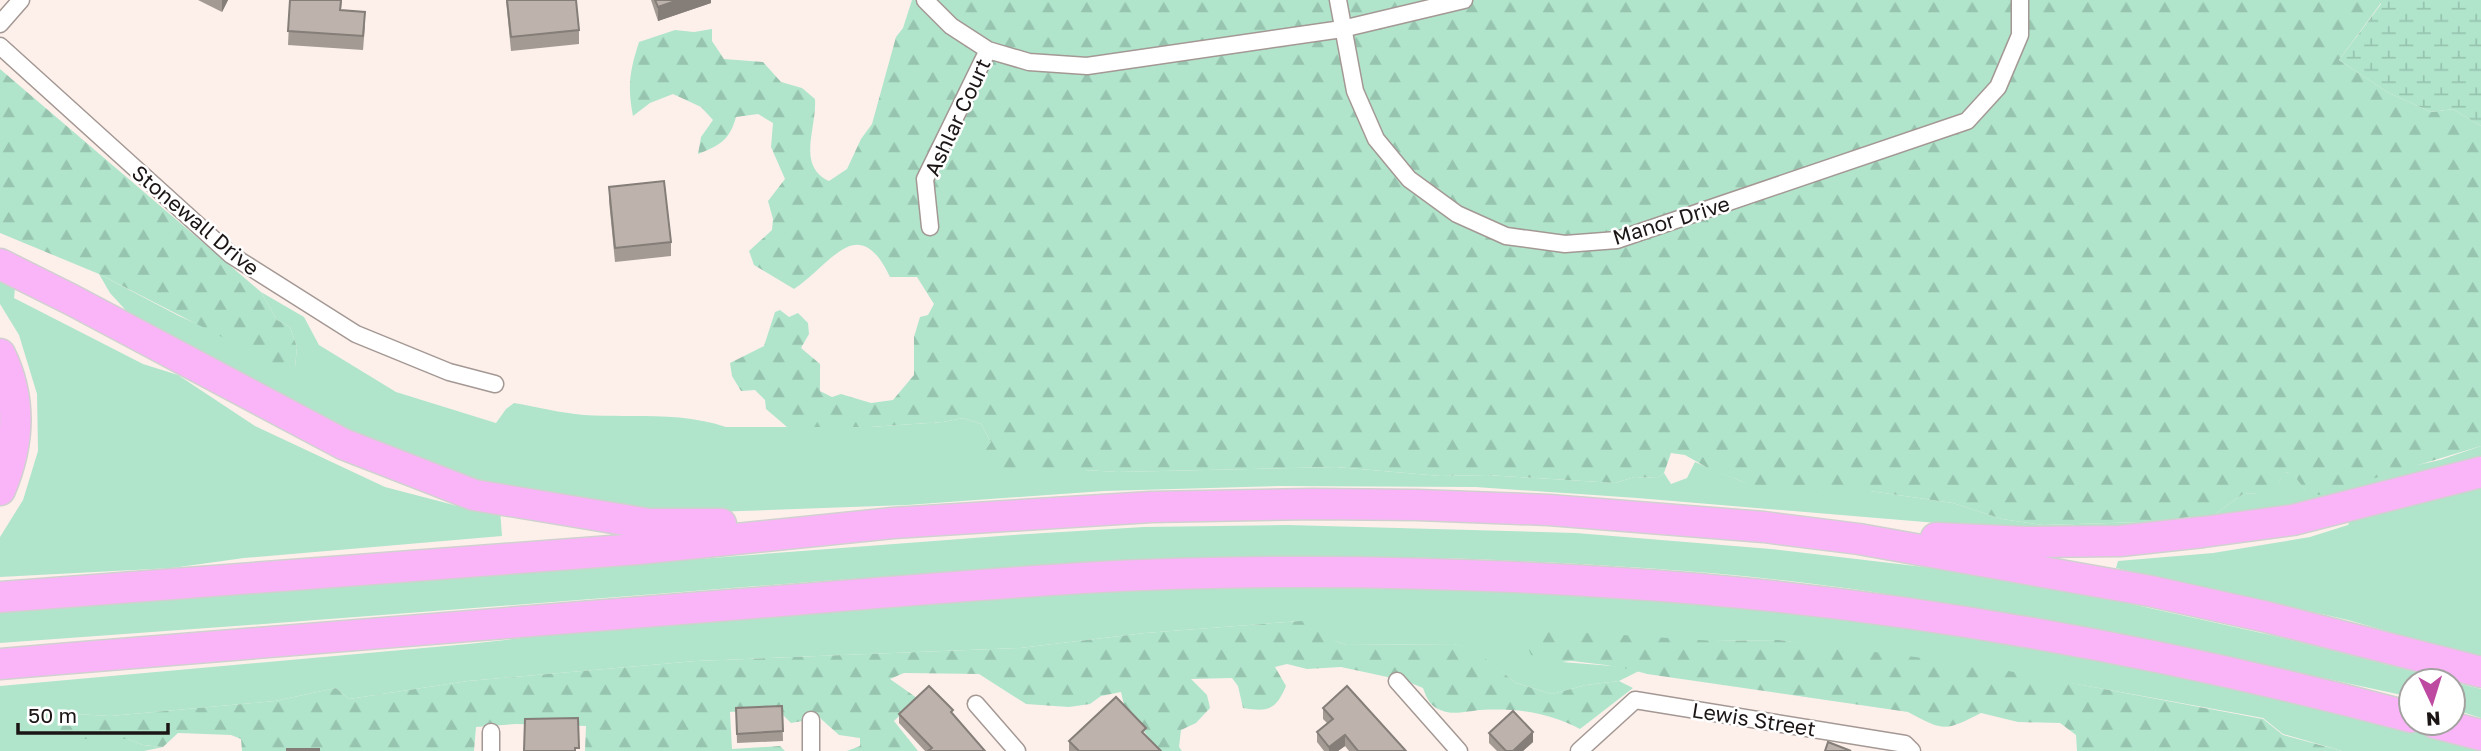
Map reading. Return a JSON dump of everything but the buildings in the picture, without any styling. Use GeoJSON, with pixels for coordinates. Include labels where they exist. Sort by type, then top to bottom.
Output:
{"type":"FeatureCollection","features":[{"type":"Feature","properties":{"kind":"highway"},"geometry":{"type":"LineString","coordinates":[[0,264],[343,444],[474,495],[649,524],[893,523]]}},
{"type":"Feature","properties":{"kind":"highway"},"geometry":{"type":"LineString","coordinates":[[0,354],[13,392],[16,426],[11,463],[0,490]]}},
{"type":"Feature","properties":{"kind":"highway"},"geometry":{"type":"LineString","coordinates":[[1859,539],[2120,541],[2293,520],[2481,472]]}},
{"type":"Feature","properties":{"kind":"highway"},"geometry":{"type":"LineString","coordinates":[[0,597],[638,549],[893,523],[1151,507],[1418,505],[1574,512],[1764,527],[1859,539],[2150,592],[2291,623],[2481,672]]}},
{"type":"Feature","properties":{"kind":"highway"},"geometry":{"type":"LineString","coordinates":[[0,664],[1086,578],[1223,574],[1495,576],[1745,593],[1893,610],[2153,655],[2397,713]]}},
{"type":"Feature","properties":{"kind":"street"},"geometry":{"type":"LineString","coordinates":[[0,24],[21,0]]}},
{"type":"Feature","properties":{"kind":"street"},"geometry":{"type":"LineString","coordinates":[[925,0],[951,26],[988,50],[1029,62],[1087,66],[1342,29],[1464,0]]}},
{"type":"Feature","properties":{"kind":"street","name":"Manor Drive"},"geometry":{"type":"LineString","coordinates":[[1338,0],[1355,91],[1376,139],[1409,179],[1457,214],[1506,236],[1565,244],[1617,240],[1967,121],[1998,87],[2020,35],[2020,0]]}},
{"type":"Feature","properties":{"kind":"street","name":"Stonewall Drive"},"geometry":{"type":"LineString","coordinates":[[0,46],[240,261],[356,334],[449,372],[495,384]]}},
{"type":"Feature","properties":{"kind":"street","name":"Ashlar Court"},"geometry":{"type":"LineString","coordinates":[[930,227],[925,179],[988,50]]}},
{"type":"Feature","properties":{"kind":"street"},"geometry":{"type":"LineString","coordinates":[[1396,681],[1459,751]]}},
{"type":"Feature","properties":{"kind":"street","name":"Lewis Street"},"geometry":{"type":"LineString","coordinates":[[1579,751],[1635,700],[1905,744],[1912,751]]}},
{"type":"Feature","properties":{"kind":"street"},"geometry":{"type":"LineString","coordinates":[[976,704],[1017,751]]}},
{"type":"Feature","properties":{"kind":"street"},"geometry":{"type":"LineString","coordinates":[[811,720],[811,751]]}},
{"type":"Feature","properties":{"kind":"street"},"geometry":{"type":"LineString","coordinates":[[491,732],[491,751]]}},
{"type":"Feature","properties":{"kind":"green space"},"geometry":{"type":"Polygon","coordinates":[[[912,0],[2381,0],[2339,60],[2387,92],[2431,112],[2453,109],[2481,126],[2481,446],[2319,495],[2305,490],[2293,474],[2286,472],[2278,483],[2280,491],[2276,498],[2259,493],[2243,494],[2214,515],[2143,522],[2043,525],[2002,519],[1953,503],[1870,491],[1790,493],[1743,482],[1685,455],[1671,453],[1664,473],[1658,478],[1635,477],[1615,483],[1487,475],[1441,476],[1336,467],[999,473],[986,465],[983,454],[991,442],[981,424],[963,418],[870,427],[787,427],[766,409],[765,400],[755,390],[741,391],[732,376],[730,363],[764,346],[775,312],[780,310],[789,317],[798,313],[808,323],[809,334],[801,348],[820,364],[820,391],[832,397],[841,394],[871,403],[893,400],[914,375],[914,337],[920,317],[928,315],[934,304],[917,277],[890,277],[878,257],[867,247],[856,245],[844,248],[794,289],[754,265],[749,251],[772,230],[773,219],[768,201],[785,179],[771,147],[773,123],[758,114],[736,117],[723,141],[698,154],[701,137],[713,120],[701,107],[673,94],[650,103],[633,116],[630,87],[636,52],[639,42],[675,30],[694,32],[712,29],[712,41],[724,59],[763,62],[781,82],[802,88],[815,99],[810,145],[813,166],[829,181],[847,169],[861,139],[872,124],[896,37],[903,28],[912,0]]]}},
{"type":"Feature","properties":{"kind":"green space"},"geometry":{"type":"Polygon","coordinates":[[[2381,0],[2481,0],[2481,126],[2453,109],[2431,112],[2387,92],[2339,60],[2381,4],[2381,0]]]}},
{"type":"Feature","properties":{"kind":"green space"},"geometry":{"type":"Polygon","coordinates":[[[0,69],[261,292],[277,320],[290,327],[297,347],[295,367],[288,371],[99,274],[0,233],[0,69]]]}},
{"type":"Feature","properties":{"kind":"green space"},"geometry":{"type":"Polygon","coordinates":[[[99,274],[179,316],[295,367],[297,347],[290,327],[277,320],[261,292],[304,317],[319,345],[396,392],[496,423],[514,403],[584,415],[656,416],[691,419],[726,427],[870,427],[963,418],[981,424],[991,442],[1084,470],[1118,472],[1336,467],[1441,476],[1487,475],[1615,483],[1635,477],[1658,478],[1664,473],[1671,484],[1687,478],[1695,462],[1743,482],[1870,491],[1953,503],[2002,519],[2043,525],[2143,522],[2214,515],[2243,494],[2258,493],[2278,483],[2285,472],[2293,473],[2305,490],[2440,460],[2481,446],[2481,462],[2310,507],[2085,532],[1961,525],[1475,487],[1279,486],[1104,491],[907,505],[712,512],[631,507],[494,484],[433,467],[353,436],[131,316],[110,293],[99,274]]]}},
{"type":"Feature","properties":{"kind":"green space"},"geometry":{"type":"Polygon","coordinates":[[[0,278],[28,290],[15,288],[14,298],[143,364],[178,375],[255,426],[385,487],[473,510],[500,509],[502,536],[244,558],[172,568],[0,577],[0,537],[23,500],[38,451],[37,394],[19,335],[0,304],[0,278]]]}},
{"type":"Feature","properties":{"kind":"green space"},"geometry":{"type":"Polygon","coordinates":[[[2481,480],[2481,658],[2348,620],[2116,568],[2118,561],[2213,553],[2310,537],[2348,525],[2352,516],[2481,480]]]}},
{"type":"Feature","properties":{"kind":"green space"},"geometry":{"type":"Polygon","coordinates":[[[1288,525],[1576,533],[1771,549],[1941,569],[2127,603],[2275,636],[2397,667],[2397,694],[2075,627],[1873,592],[1685,571],[1394,557],[1190,560],[986,570],[0,643],[0,612],[1144,527],[1288,525]]]}},
{"type":"Feature","properties":{"kind":"green space"},"geometry":{"type":"Polygon","coordinates":[[[1244,586],[1379,587],[1648,600],[1782,612],[2049,650],[2181,675],[2397,727],[2397,737],[2437,737],[2470,745],[2481,751],[2342,751],[2283,734],[2263,718],[2082,685],[1779,640],[1714,641],[1562,662],[1625,667],[1639,671],[1619,681],[1586,685],[1552,694],[1516,683],[1473,650],[1454,644],[1346,645],[1300,621],[1145,633],[1020,648],[696,661],[468,681],[349,699],[336,688],[275,701],[110,716],[58,713],[67,739],[128,739],[143,745],[163,747],[144,751],[0,751],[0,686],[605,629],[1106,590],[1244,586]]]}},
{"type":"Feature","properties":{"kind":"green space"},"geometry":{"type":"Polygon","coordinates":[[[1300,621],[1332,625],[1335,641],[1346,645],[1454,644],[1473,649],[1516,683],[1552,694],[1586,685],[1619,681],[1633,688],[1580,729],[1544,715],[1519,711],[1447,712],[1432,705],[1423,688],[1406,681],[1341,667],[1307,669],[1287,664],[1275,667],[1286,686],[1279,700],[1275,705],[1259,710],[1243,708],[1238,686],[1232,678],[1191,679],[1207,695],[1210,708],[1196,723],[1181,730],[1179,747],[1182,751],[1159,751],[1124,705],[1121,692],[1101,696],[1090,704],[1069,707],[1026,704],[979,674],[904,673],[890,679],[917,698],[894,721],[918,751],[847,751],[860,746],[860,738],[839,735],[820,718],[791,723],[776,708],[730,712],[732,749],[780,746],[785,751],[585,751],[586,726],[516,724],[476,727],[474,751],[242,751],[241,739],[231,735],[178,733],[163,747],[143,745],[128,739],[67,739],[52,734],[50,721],[58,713],[110,716],[275,701],[336,688],[349,699],[468,681],[696,661],[1020,648],[1145,633],[1300,621]]]}},
{"type":"Feature","properties":{"kind":"green space"},"geometry":{"type":"Polygon","coordinates":[[[1531,629],[1714,641],[1779,640],[1971,664],[2263,719],[2283,735],[2342,751],[2077,751],[2076,735],[2060,723],[2018,722],[1981,713],[1959,724],[1944,727],[1908,712],[1531,655],[1524,637],[1531,629]]]}},
{"type":"Feature","properties":{"kind":"green space"},"geometry":{"type":"Polygon","coordinates":[[[2467,686],[2481,689],[2481,718],[2467,714],[2467,686]]]}}]}
